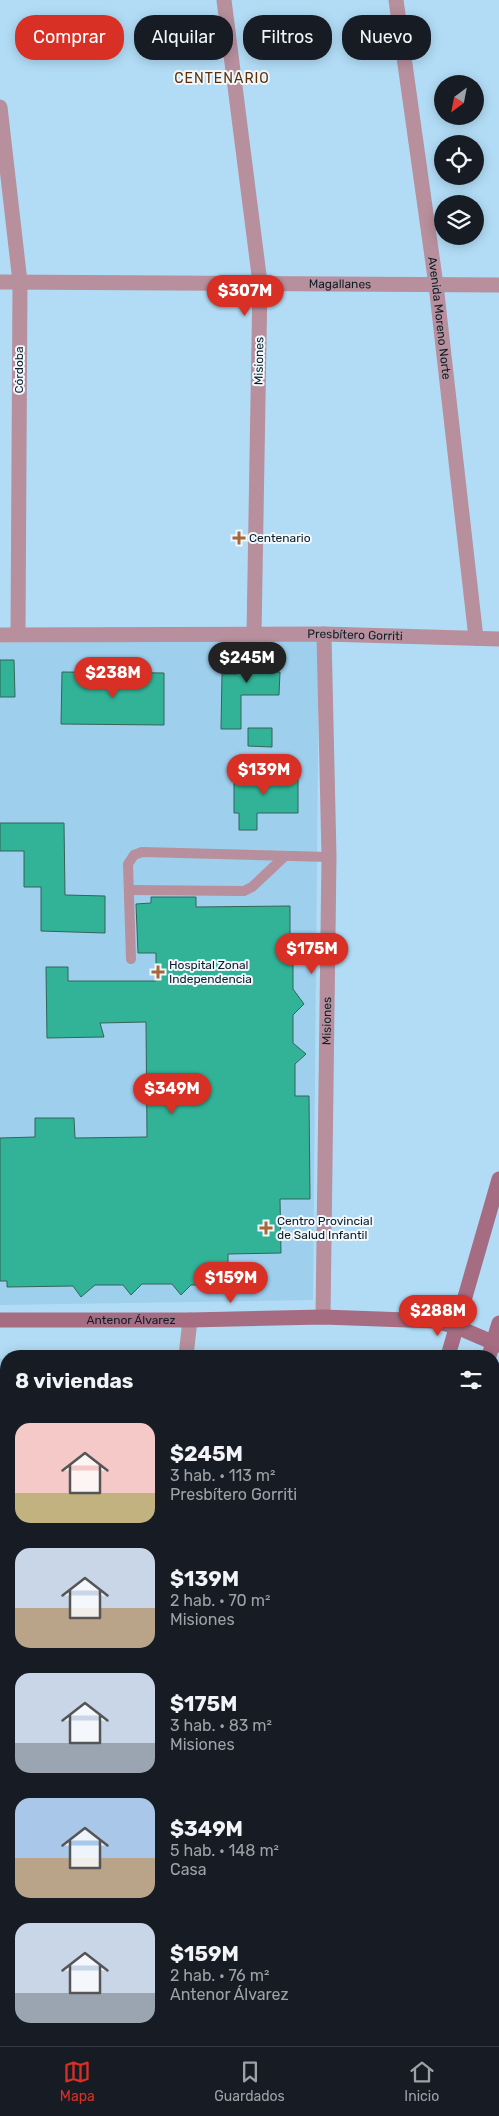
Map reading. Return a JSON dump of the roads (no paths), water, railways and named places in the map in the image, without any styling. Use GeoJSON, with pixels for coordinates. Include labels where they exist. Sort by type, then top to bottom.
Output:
{"type":"FeatureCollection","features":[{"type":"Feature","properties":{"kind":"main road"},"geometry":{"type":"LineString","coordinates":[[450,1350],[499,1179]]}},
{"type":"Feature","properties":{"kind":"main road","name":"Antenor Álvarez"},"geometry":{"type":"LineString","coordinates":[[0,1320],[190,1320],[323,1317],[435,1321],[457,1327],[494,1348]]}},
{"type":"Feature","properties":{"kind":"main road"},"geometry":{"type":"LineString","coordinates":[[494,1348],[499,1323]]}},
{"type":"Feature","properties":{"kind":"street","name":"Misiones"},"geometry":{"type":"LineString","coordinates":[[224,0],[260,283],[254,634]]}},
{"type":"Feature","properties":{"kind":"street","name":"Avenida Moreno Norte"},"geometry":{"type":"LineString","coordinates":[[396,0],[436,285],[476,638]]}},
{"type":"Feature","properties":{"kind":"street","name":"Córdoba"},"geometry":{"type":"LineString","coordinates":[[0,107],[20,282],[18,634]]}},
{"type":"Feature","properties":{"kind":"street","name":"Magallanes"},"geometry":{"type":"LineString","coordinates":[[0,282],[499,285]]}},
{"type":"Feature","properties":{"kind":"street","name":"Misiones"},"geometry":{"type":"LineString","coordinates":[[323,1317],[329,857],[324,634]]}},
{"type":"Feature","properties":{"kind":"street","name":"Presbítero Gorriti"},"geometry":{"type":"LineString","coordinates":[[0,635],[324,634],[499,639]]}},
{"type":"Feature","properties":{"kind":"street"},"geometry":{"type":"LineString","coordinates":[[187,1350],[190,1320]]}},
{"type":"Feature","properties":{"kind":"lane"},"geometry":{"type":"LineString","coordinates":[[131,959],[128,864],[134,855],[142,852],[329,857]]}},
{"type":"Feature","properties":{"kind":"lane"},"geometry":{"type":"LineString","coordinates":[[129,890],[244,891],[252,887],[285,856]]}},
{"type":"Feature","properties":{"kind":"place","name":"Centenario"},"geometry":{"type":"Point","coordinates":[239,538]}},
{"type":"Feature","properties":{"kind":"place","name":"Hospital Zonal Independencia"},"geometry":{"type":"Point","coordinates":[158,972]}},
{"type":"Feature","properties":{"kind":"place","name":"Centro Provincial de Salud Infantil"},"geometry":{"type":"Point","coordinates":[266,1228]}},
{"type":"Feature","properties":{"kind":"district","name":"CENTENARIO"},"geometry":{"type":"Point","coordinates":[222,78]}}]}
